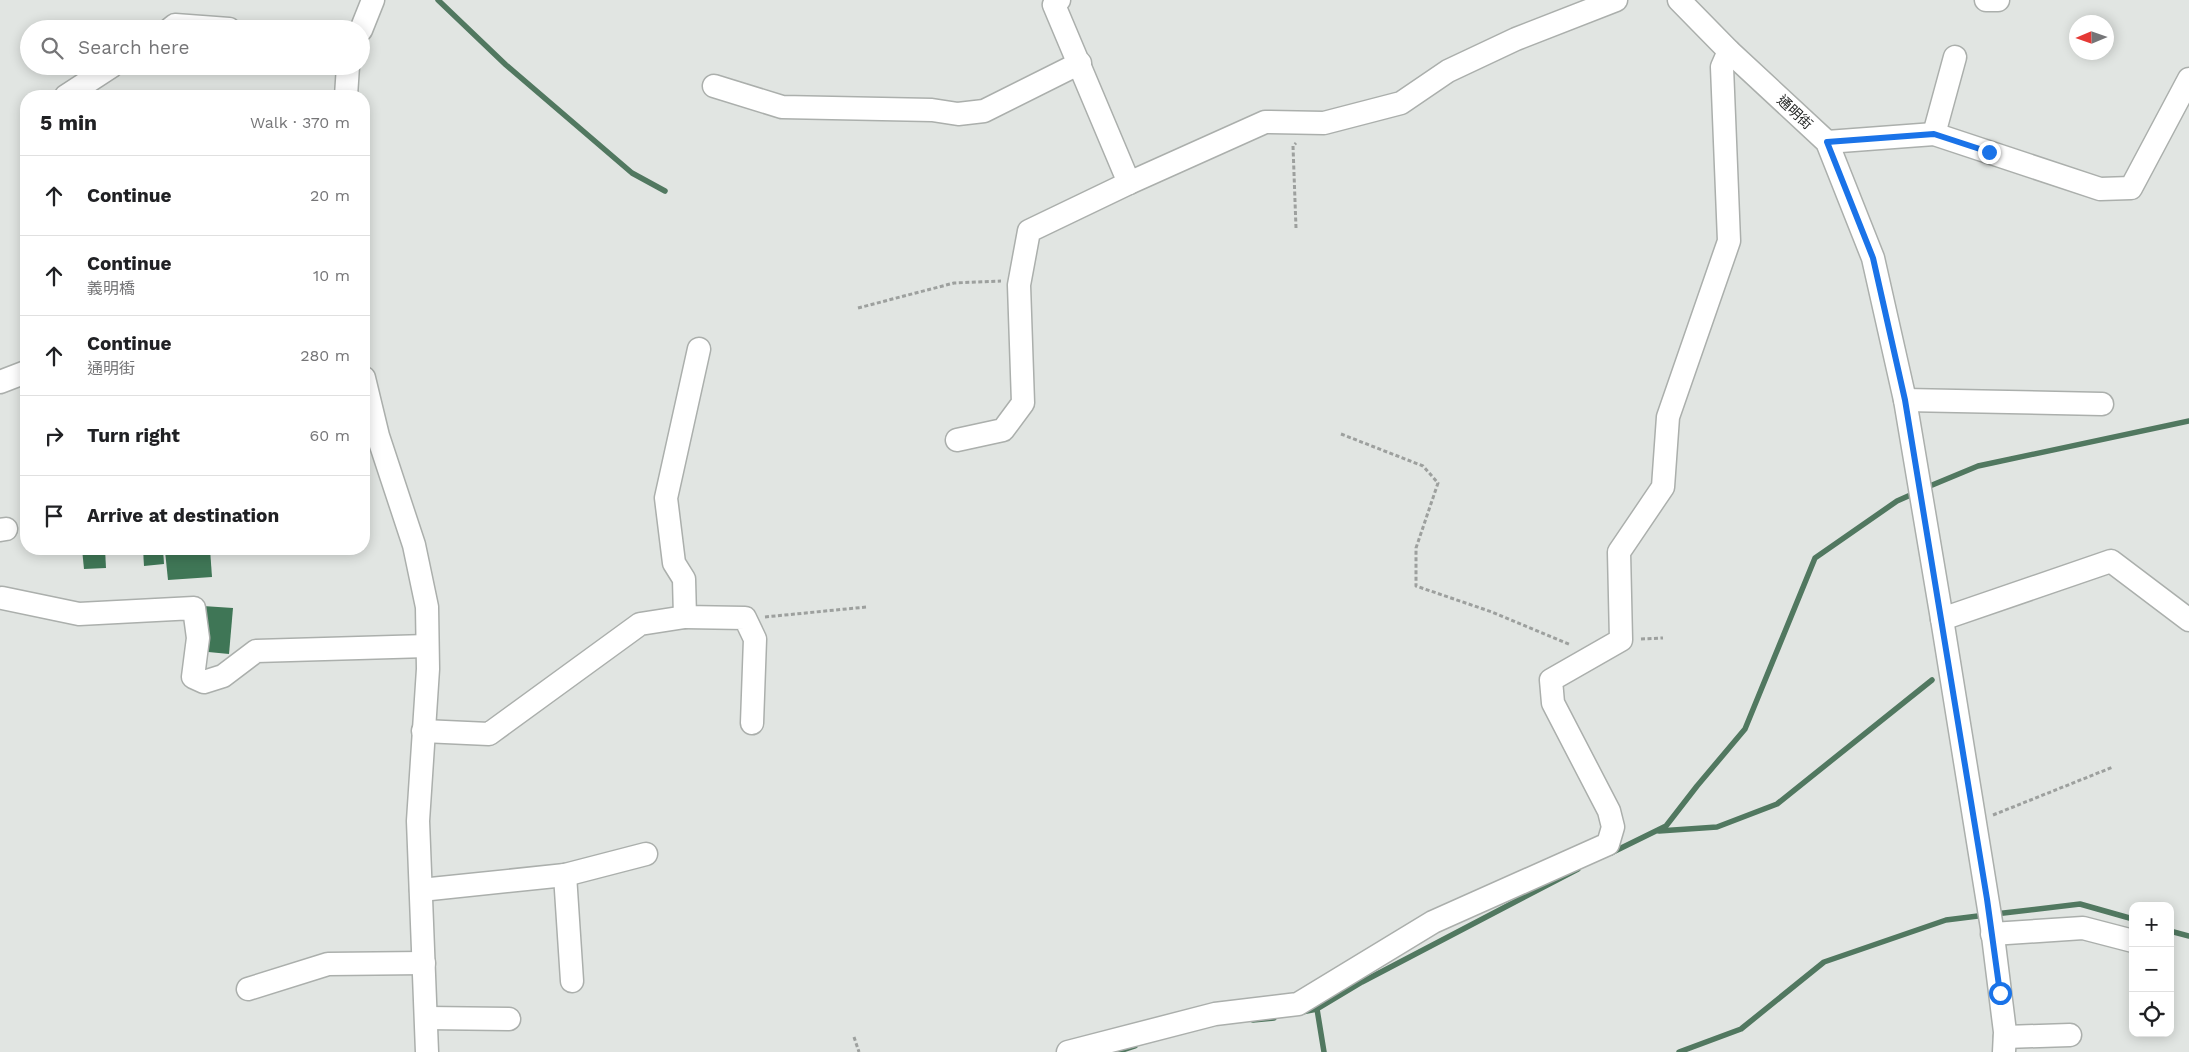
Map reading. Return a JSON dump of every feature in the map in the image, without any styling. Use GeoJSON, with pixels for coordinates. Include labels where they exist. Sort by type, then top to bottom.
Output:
{"type":"FeatureCollection","features":[{"type":"Feature","properties":{"kind":"street"},"geometry":{"type":"LineString","coordinates":[[365,20],[372,0]]}},
{"type":"Feature","properties":{"kind":"street"},"geometry":{"type":"LineString","coordinates":[[1059,0],[1054,5],[1129,182]]}},
{"type":"Feature","properties":{"kind":"street"},"geometry":{"type":"LineString","coordinates":[[958,440],[1003,430],[1023,403],[1020,280],[1029,231],[1129,182],[1265,122],[1319,122],[1401,103],[1448,71],[1516,38],[1616,0]]}},
{"type":"Feature","properties":{"kind":"street","name":"通明街"},"geometry":{"type":"LineString","coordinates":[[1679,0],[1728,51],[1827,142],[1873,258],[1905,400],[1942,619],[1992,931],[2005,1044]]}},
{"type":"Feature","properties":{"kind":"street"},"geometry":{"type":"LineString","coordinates":[[1986,0],[1998,0]]}},
{"type":"Feature","properties":{"kind":"street"},"geometry":{"type":"LineString","coordinates":[[1068,1052],[1215,1014],[1298,1004],[1433,922],[1608,844],[1613,826],[1609,811],[1553,703],[1551,680],[1621,640],[1619,552],[1663,487],[1668,416],[1729,242],[1722,67],[1728,51]]}},
{"type":"Feature","properties":{"kind":"street"},"geometry":{"type":"LineString","coordinates":[[1934,134],[1955,57]]}},
{"type":"Feature","properties":{"kind":"street"},"geometry":{"type":"LineString","coordinates":[[714,86],[782,107],[932,110],[958,114],[984,111],[1080,63]]}},
{"type":"Feature","properties":{"kind":"street"},"geometry":{"type":"LineString","coordinates":[[75,90],[98,75]]}},
{"type":"Feature","properties":{"kind":"street"},"geometry":{"type":"LineString","coordinates":[[346,90],[347,75]]}},
{"type":"Feature","properties":{"kind":"street"},"geometry":{"type":"LineString","coordinates":[[1827,142],[1934,134],[2100,189],[2131,188],[2189,79]]}},
{"type":"Feature","properties":{"kind":"street"},"geometry":{"type":"LineString","coordinates":[[685,617],[684,579],[674,564],[666,498],[699,349]]}},
{"type":"Feature","properties":{"kind":"street"},"geometry":{"type":"LineString","coordinates":[[0,382],[20,374]]}},
{"type":"Feature","properties":{"kind":"street"},"geometry":{"type":"LineString","coordinates":[[1905,400],[2102,404]]}},
{"type":"Feature","properties":{"kind":"street"},"geometry":{"type":"LineString","coordinates":[[370,403],[378,436],[414,545],[427,607],[428,646],[418,821],[427,1052]]}},
{"type":"Feature","properties":{"kind":"street"},"geometry":{"type":"LineString","coordinates":[[1942,619],[2111,561],[2189,620]]}},
{"type":"Feature","properties":{"kind":"street"},"geometry":{"type":"LineString","coordinates":[[2,598],[79,614],[194,608],[198,638],[193,677],[204,682],[223,676],[256,651],[428,646]]}},
{"type":"Feature","properties":{"kind":"street"},"geometry":{"type":"LineString","coordinates":[[423,731],[489,734],[640,624],[685,617],[745,618],[754,639],[752,723]]}},
{"type":"Feature","properties":{"kind":"street"},"geometry":{"type":"LineString","coordinates":[[421,890],[565,875],[646,854]]}},
{"type":"Feature","properties":{"kind":"street"},"geometry":{"type":"LineString","coordinates":[[565,875],[572,981]]}},
{"type":"Feature","properties":{"kind":"street"},"geometry":{"type":"LineString","coordinates":[[1992,931],[2083,928],[2129,940]]}},
{"type":"Feature","properties":{"kind":"street"},"geometry":{"type":"LineString","coordinates":[[248,989],[328,964],[424,963]]}},
{"type":"Feature","properties":{"kind":"street"},"geometry":{"type":"LineString","coordinates":[[427,1018],[509,1020]]}},
{"type":"Feature","properties":{"kind":"street"},"geometry":{"type":"LineString","coordinates":[[2005,1044],[2070,1035]]}},
{"type":"Feature","properties":{"kind":"path"},"geometry":{"type":"LineString","coordinates":[[1296,228],[1293,146],[1319,122]]}},
{"type":"Feature","properties":{"kind":"path"},"geometry":{"type":"LineString","coordinates":[[858,308],[954,283],[1020,280]]}},
{"type":"Feature","properties":{"kind":"path"},"geometry":{"type":"LineString","coordinates":[[1341,434],[1423,466],[1438,483],[1416,548],[1416,586],[1492,612],[1594,655]]}},
{"type":"Feature","properties":{"kind":"path"},"geometry":{"type":"LineString","coordinates":[[745,618],[866,607]]}},
{"type":"Feature","properties":{"kind":"path"},"geometry":{"type":"LineString","coordinates":[[1975,822],[2113,767]]}},
{"type":"Feature","properties":{"kind":"path"},"geometry":{"type":"LineString","coordinates":[[854,1037],[859,1052]]}},
{"type":"Feature","properties":{"kind":"building"},"geometry":{"type":"Polygon","coordinates":[[[83,555],[105,555],[106,568],[84,569],[83,555]]]}},
{"type":"Feature","properties":{"kind":"building"},"geometry":{"type":"Polygon","coordinates":[[[143,555],[163,555],[164,564],[144,566],[143,555]]]}},
{"type":"Feature","properties":{"kind":"building"},"geometry":{"type":"Polygon","coordinates":[[[165,555],[210,555],[212,577],[168,580],[165,555]]]}},
{"type":"Feature","properties":{"kind":"building"},"geometry":{"type":"Polygon","coordinates":[[[203,606],[233,608],[229,654],[198,651],[203,606]]]}},
{"type":"Feature","properties":{"kind":"waterway"},"geometry":{"type":"LineString","coordinates":[[438,0],[506,65],[632,173],[665,191]]}},
{"type":"Feature","properties":{"kind":"waterway"},"geometry":{"type":"LineString","coordinates":[[1925,488],[1978,466],[2189,421]]}},
{"type":"Feature","properties":{"kind":"waterway"},"geometry":{"type":"LineString","coordinates":[[1611,853],[1666,826],[1745,729],[1815,558],[1897,501],[1915,493]]}},
{"type":"Feature","properties":{"kind":"waterway"},"geometry":{"type":"LineString","coordinates":[[1659,831],[1717,827],[1777,804],[1932,680]]}},
{"type":"Feature","properties":{"kind":"waterway"},"geometry":{"type":"LineString","coordinates":[[1302,1012],[1317,1009],[1362,982],[1578,869]]}},
{"type":"Feature","properties":{"kind":"waterway"},"geometry":{"type":"LineString","coordinates":[[1995,914],[2080,904],[2129,918]]}},
{"type":"Feature","properties":{"kind":"waterway"},"geometry":{"type":"LineString","coordinates":[[1679,1052],[1741,1029],[1824,962],[1946,920],[1986,915]]}},
{"type":"Feature","properties":{"kind":"waterway"},"geometry":{"type":"LineString","coordinates":[[2174,932],[2189,936]]}},
{"type":"Feature","properties":{"kind":"waterway"},"geometry":{"type":"LineString","coordinates":[[1317,1009],[1324,1052]]}},
{"type":"Feature","properties":{"kind":"waterway"},"geometry":{"type":"LineString","coordinates":[[1253,1020],[1274,1018]]}},
{"type":"Feature","properties":{"kind":"waterway"},"geometry":{"type":"LineString","coordinates":[[1116,1052],[1135,1046]]}},
{"type":"Feature","properties":{"kind":"route"},"geometry":{"type":"LineString","coordinates":[[1989,152],[1934,134],[1827,142],[1873,258],[1905,400],[1987,899],[2000,993]]}}]}
